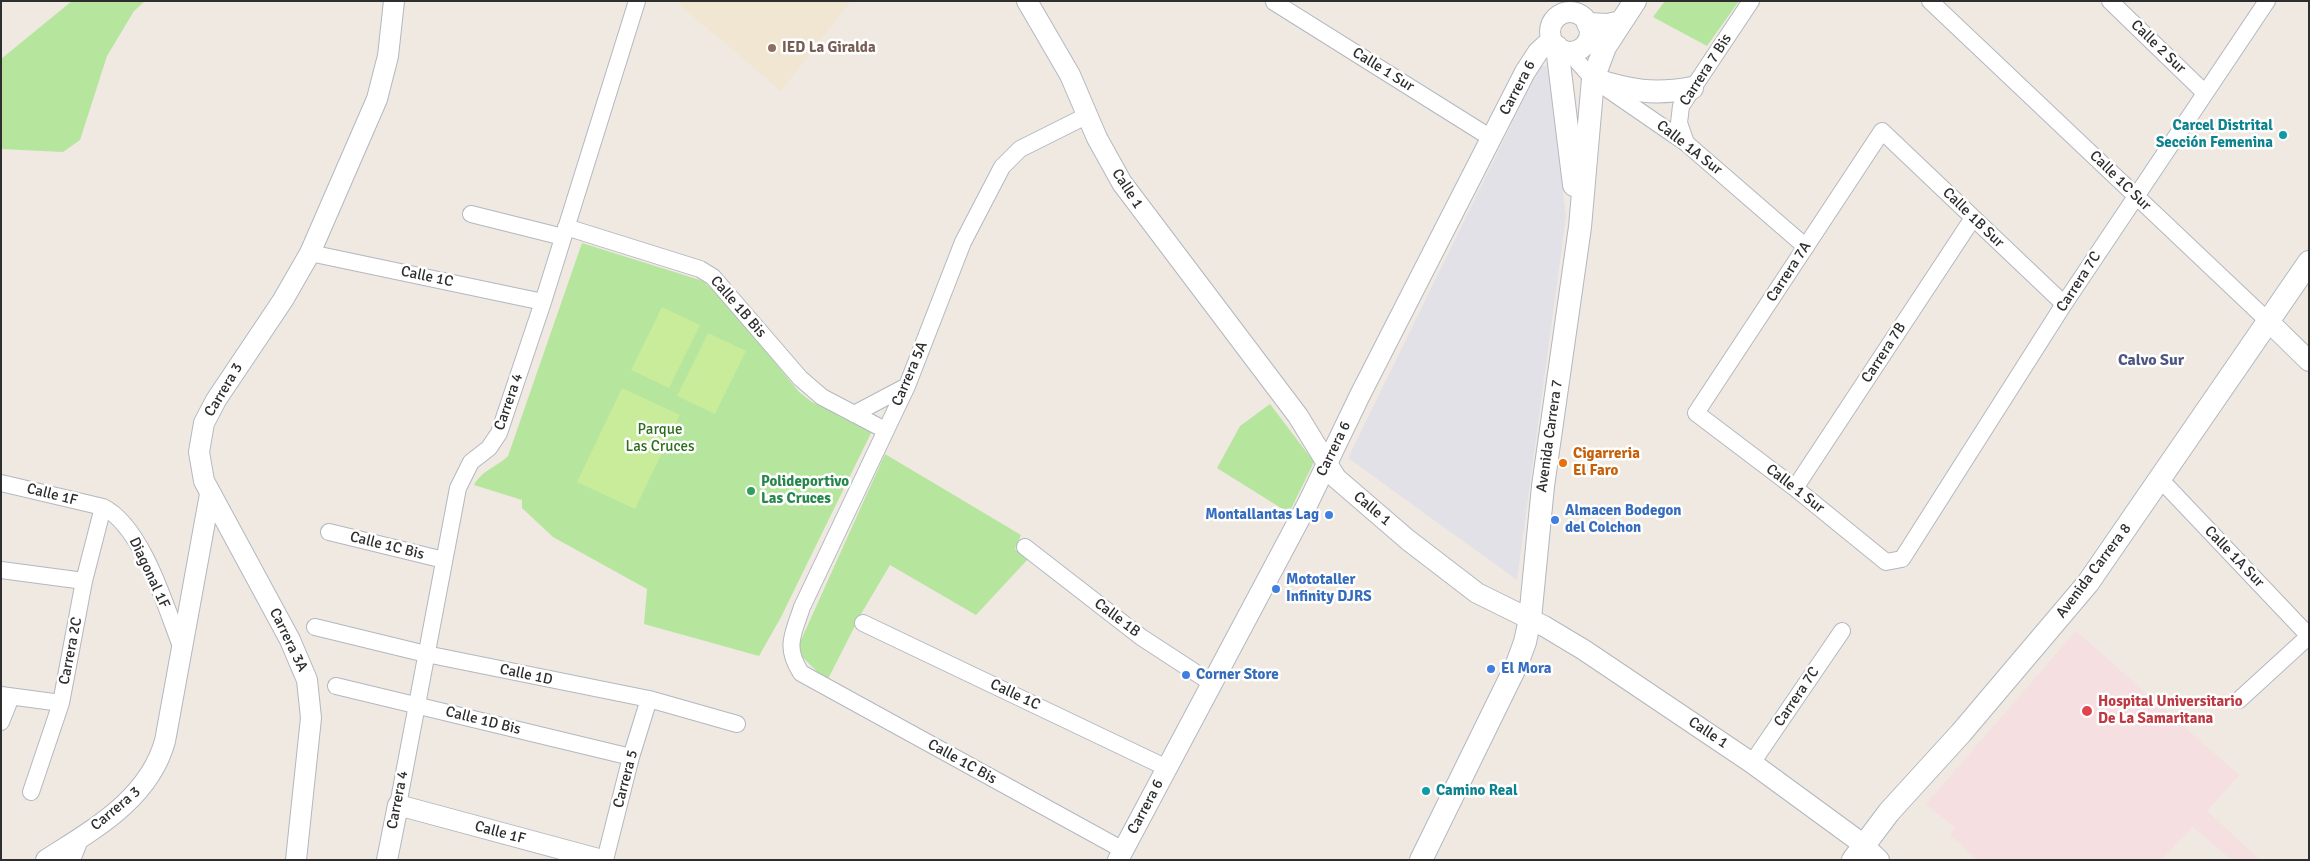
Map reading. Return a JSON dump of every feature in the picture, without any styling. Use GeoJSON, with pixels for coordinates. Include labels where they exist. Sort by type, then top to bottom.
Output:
{"type":"FeatureCollection","features":[{"type":"Feature","properties":{"kind":"main road","name":"Avenida Carrera 7"},"geometry":{"type":"LineString","coordinates":[[1421,860],[1517,664],[1525,642],[1530,619],[1543,486],[1580,227],[1594,79],[1605,47],[1635,1]]}},
{"type":"Feature","properties":{"kind":"main road"},"geometry":{"type":"LineString","coordinates":[[1574,11],[1608,25],[1621,22]]}},
{"type":"Feature","properties":{"kind":"main road"},"geometry":{"type":"LineString","coordinates":[[1559,47],[1580,227]]}},
{"type":"Feature","properties":{"kind":"main road"},"geometry":{"type":"LineString","coordinates":[[1594,79],[1643,92],[1656,93],[1692,88]]}},
{"type":"Feature","properties":{"kind":"main road","name":"Avenida Carrera 8"},"geometry":{"type":"LineString","coordinates":[[1865,855],[2066,611],[2106,558],[2309,262]]}},
{"type":"Feature","properties":{"kind":"street","name":"Carrera 3"},"geometry":{"type":"LineString","coordinates":[[72,860],[81,837],[130,800],[145,785],[156,767],[165,740],[210,494],[200,466],[200,438],[204,423],[211,407],[283,300],[310,253],[377,99],[388,56],[394,1]]}},
{"type":"Feature","properties":{"kind":"street","name":"Carrera 4"},"geometry":{"type":"LineString","coordinates":[[387,860],[461,478],[471,462],[489,448],[496,438],[543,302],[637,1]]}},
{"type":"Feature","properties":{"kind":"street","name":"Calle 1"},"geometry":{"type":"LineString","coordinates":[[1027,1],[1063,61],[1108,160],[1136,205],[1298,416],[1336,478],[1351,493],[1477,593],[1530,619],[1584,650],[1752,763],[1865,855]]}},
{"type":"Feature","properties":{"kind":"street","name":"Carrera 7 Bis"},"geometry":{"type":"LineString","coordinates":[[1686,143],[1679,115],[1681,106],[1751,1]]}},
{"type":"Feature","properties":{"kind":"street","name":"Calle 1C Sur"},"geometry":{"type":"LineString","coordinates":[[1930,1],[2309,361]]}},
{"type":"Feature","properties":{"kind":"street","name":"Carrera 7C"},"geometry":{"type":"LineString","coordinates":[[1892,562],[1902,559],[2064,304],[2267,1]]}},
{"type":"Feature","properties":{"kind":"street","name":"Calle 1 Sur"},"geometry":{"type":"LineString","coordinates":[[1274,2],[1492,138]]}},
{"type":"Feature","properties":{"kind":"street","name":"Calle 2 Sur"},"geometry":{"type":"LineString","coordinates":[[2115,3],[2205,93]]}},
{"type":"Feature","properties":{"kind":"street"},"geometry":{"type":"LineString","coordinates":[[1574,11],[1590,35],[1586,46],[1576,52],[1559,47],[1550,28],[1574,11]]}},
{"type":"Feature","properties":{"kind":"street","name":"Carrera 6"},"geometry":{"type":"LineString","coordinates":[[1120,855],[1213,684],[1532,61],[1559,47]]}},
{"type":"Feature","properties":{"kind":"street","name":"Calle 1A Sur"},"geometry":{"type":"LineString","coordinates":[[1559,47],[1594,79],[1686,143],[1806,247]]}},
{"type":"Feature","properties":{"kind":"street","name":"Carrera 5A"},"geometry":{"type":"LineString","coordinates":[[801,673],[792,658],[790,644],[802,606],[907,386],[963,242],[1002,166],[1020,149],[1088,115]]}},
{"type":"Feature","properties":{"kind":"street","name":"Calle 1B Sur"},"geometry":{"type":"LineString","coordinates":[[1882,131],[2064,304]]}},
{"type":"Feature","properties":{"kind":"street","name":"Carrera 7A"},"geometry":{"type":"LineString","coordinates":[[1696,413],[1882,131]]}},
{"type":"Feature","properties":{"kind":"street","name":"Calle 1B Bis"},"geometry":{"type":"LineString","coordinates":[[472,214],[564,232],[700,269],[713,277],[800,378],[822,397],[885,430]]}},
{"type":"Feature","properties":{"kind":"street","name":"Carrera 7B"},"geometry":{"type":"LineString","coordinates":[[1795,488],[1973,218]]}},
{"type":"Feature","properties":{"kind":"street","name":"Calle 1C"},"geometry":{"type":"LineString","coordinates":[[310,253],[543,302]]}},
{"type":"Feature","properties":{"kind":"street"},"geometry":{"type":"LineString","coordinates":[[854,414],[907,386]]}},
{"type":"Feature","properties":{"kind":"street","name":"Calle 1 Sur"},"geometry":{"type":"LineString","coordinates":[[1696,413],[1795,488],[1886,562],[1892,562]]}},
{"type":"Feature","properties":{"kind":"street","name":"Calle 1A Sur"},"geometry":{"type":"LineString","coordinates":[[2160,479],[2309,636]]}},
{"type":"Feature","properties":{"kind":"street","name":"Calle 1F"},"geometry":{"type":"LineString","coordinates":[[1,483],[103,507]]}},
{"type":"Feature","properties":{"kind":"street","name":"Carrera 3A"},"geometry":{"type":"LineString","coordinates":[[210,494],[290,640],[307,680],[311,718],[296,860]]}},
{"type":"Feature","properties":{"kind":"street","name":"Carrera 2C"},"geometry":{"type":"LineString","coordinates":[[31,792],[61,703],[84,581],[103,507]]}},
{"type":"Feature","properties":{"kind":"street","name":"Diagonal 1F"},"geometry":{"type":"LineString","coordinates":[[103,507],[115,513],[136,540],[182,649]]}},
{"type":"Feature","properties":{"kind":"street","name":"Calle 1C Bis"},"geometry":{"type":"LineString","coordinates":[[329,532],[444,560]]}},
{"type":"Feature","properties":{"kind":"street","name":"Calle 1B"},"geometry":{"type":"LineString","coordinates":[[1025,547],[1141,637],[1213,684]]}},
{"type":"Feature","properties":{"kind":"street"},"geometry":{"type":"LineString","coordinates":[[1,570],[84,581]]}},
{"type":"Feature","properties":{"kind":"street","name":"Calle 1C"},"geometry":{"type":"LineString","coordinates":[[862,623],[1167,768]]}},
{"type":"Feature","properties":{"kind":"street","name":"Calle 1D"},"geometry":{"type":"LineString","coordinates":[[315,627],[426,654],[649,700],[738,724]]}},
{"type":"Feature","properties":{"kind":"street","name":"Carrera 7C"},"geometry":{"type":"LineString","coordinates":[[1752,763],[1842,631]]}},
{"type":"Feature","properties":{"kind":"street"},"geometry":{"type":"LineString","coordinates":[[2239,700],[2309,636]]}},
{"type":"Feature","properties":{"kind":"street","name":"Calle 1C Bis"},"geometry":{"type":"LineString","coordinates":[[801,673],[1120,855]]}},
{"type":"Feature","properties":{"kind":"street","name":"Calle 1D Bis"},"geometry":{"type":"LineString","coordinates":[[336,686],[631,757]]}},
{"type":"Feature","properties":{"kind":"street"},"geometry":{"type":"LineString","coordinates":[[1,722],[6,696],[61,703]]}},
{"type":"Feature","properties":{"kind":"street","name":"Carrera 5"},"geometry":{"type":"LineString","coordinates":[[603,860],[631,757],[649,700]]}},
{"type":"Feature","properties":{"kind":"street","name":"Calle 1F"},"geometry":{"type":"LineString","coordinates":[[398,805],[603,860]]}},
{"type":"Feature","properties":{"kind":"street"},"geometry":{"type":"LineString","coordinates":[[46,860],[81,837]]}},
{"type":"Feature","properties":{"kind":"shaded area","name":"IED La Giralda"},"geometry":{"type":"Polygon","coordinates":[[[680,1],[851,1],[781,91],[680,5],[680,1]]]}},
{"type":"Feature","properties":{"kind":"shaded area"},"geometry":{"type":"Polygon","coordinates":[[[1540,66],[1547,66],[1566,216],[1517,580],[1348,458],[1540,66]]]}},
{"type":"Feature","properties":{"kind":"shaded area","name":"Hospital Universitario De La Samaritana"},"geometry":{"type":"Polygon","coordinates":[[[2076,631],[2239,775],[2207,811],[2260,860],[2232,860],[2193,827],[2161,860],[1977,860],[1950,835],[1955,828],[1926,804],[2076,631]]]}},
{"type":"Feature","properties":{"kind":"green space"},"geometry":{"type":"Polygon","coordinates":[[[72,1],[145,1],[134,11],[107,56],[80,140],[63,152],[1,149],[1,59],[72,1]]]}},
{"type":"Feature","properties":{"kind":"green space"},"geometry":{"type":"Polygon","coordinates":[[[1665,1],[1739,1],[1707,46],[1653,17],[1665,1]]]}},
{"type":"Feature","properties":{"kind":"green space","name":"Parque Las Cruces"},"geometry":{"type":"Polygon","coordinates":[[[582,243],[703,281],[726,302],[799,392],[812,402],[873,429],[781,617],[759,656],[644,624],[647,589],[553,537],[522,508],[522,500],[474,485],[485,472],[508,456],[582,243]]]}},
{"type":"Feature","properties":{"kind":"green space"},"geometry":{"type":"Polygon","coordinates":[[[662,307],[700,325],[669,388],[631,370],[662,307]]]}},
{"type":"Feature","properties":{"kind":"green space"},"geometry":{"type":"Polygon","coordinates":[[[708,333],[746,351],[715,414],[677,396],[708,333]]]}},
{"type":"Feature","properties":{"kind":"green space"},"geometry":{"type":"Polygon","coordinates":[[[622,388],[680,415],[635,509],[577,482],[622,388]]]}},
{"type":"Feature","properties":{"kind":"green space"},"geometry":{"type":"Polygon","coordinates":[[[1270,404],[1314,462],[1289,513],[1217,468],[1240,426],[1270,404]]]}},
{"type":"Feature","properties":{"kind":"green space"},"geometry":{"type":"Polygon","coordinates":[[[885,454],[1021,535],[1015,549],[1028,559],[976,615],[890,565],[861,614],[827,681],[796,651],[885,454]]]}},
{"type":"Feature","properties":{"kind":"place","name":"IED La Giralda"},"geometry":{"type":"Point","coordinates":[772,48]}},
{"type":"Feature","properties":{"kind":"place","name":"Carcel Distrital Sección Femenina"},"geometry":{"type":"Point","coordinates":[2283,135]}},
{"type":"Feature","properties":{"kind":"place","name":"Cigarreria El Faro"},"geometry":{"type":"Point","coordinates":[1563,463]}},
{"type":"Feature","properties":{"kind":"place","name":"Polideportivo Las Cruces"},"geometry":{"type":"Point","coordinates":[751,491]}},
{"type":"Feature","properties":{"kind":"place","name":"Montallantas Lag"},"geometry":{"type":"Point","coordinates":[1329,515]}},
{"type":"Feature","properties":{"kind":"place","name":"Almacen Bodegon del Colchon"},"geometry":{"type":"Point","coordinates":[1555,520]}},
{"type":"Feature","properties":{"kind":"place","name":"Mototaller Infinity DJRS"},"geometry":{"type":"Point","coordinates":[1276,589]}},
{"type":"Feature","properties":{"kind":"place","name":"El Mora"},"geometry":{"type":"Point","coordinates":[1491,669]}},
{"type":"Feature","properties":{"kind":"place","name":"Corner Store"},"geometry":{"type":"Point","coordinates":[1186,675]}},
{"type":"Feature","properties":{"kind":"place","name":"Hospital Universitario De La Samaritana"},"geometry":{"type":"Point","coordinates":[2087,711]}},
{"type":"Feature","properties":{"kind":"place","name":"Camino Real"},"geometry":{"type":"Point","coordinates":[1426,791]}},
{"type":"Feature","properties":{"kind":"district","name":"Calvo Sur"},"geometry":{"type":"Point","coordinates":[2151,361]}}]}
